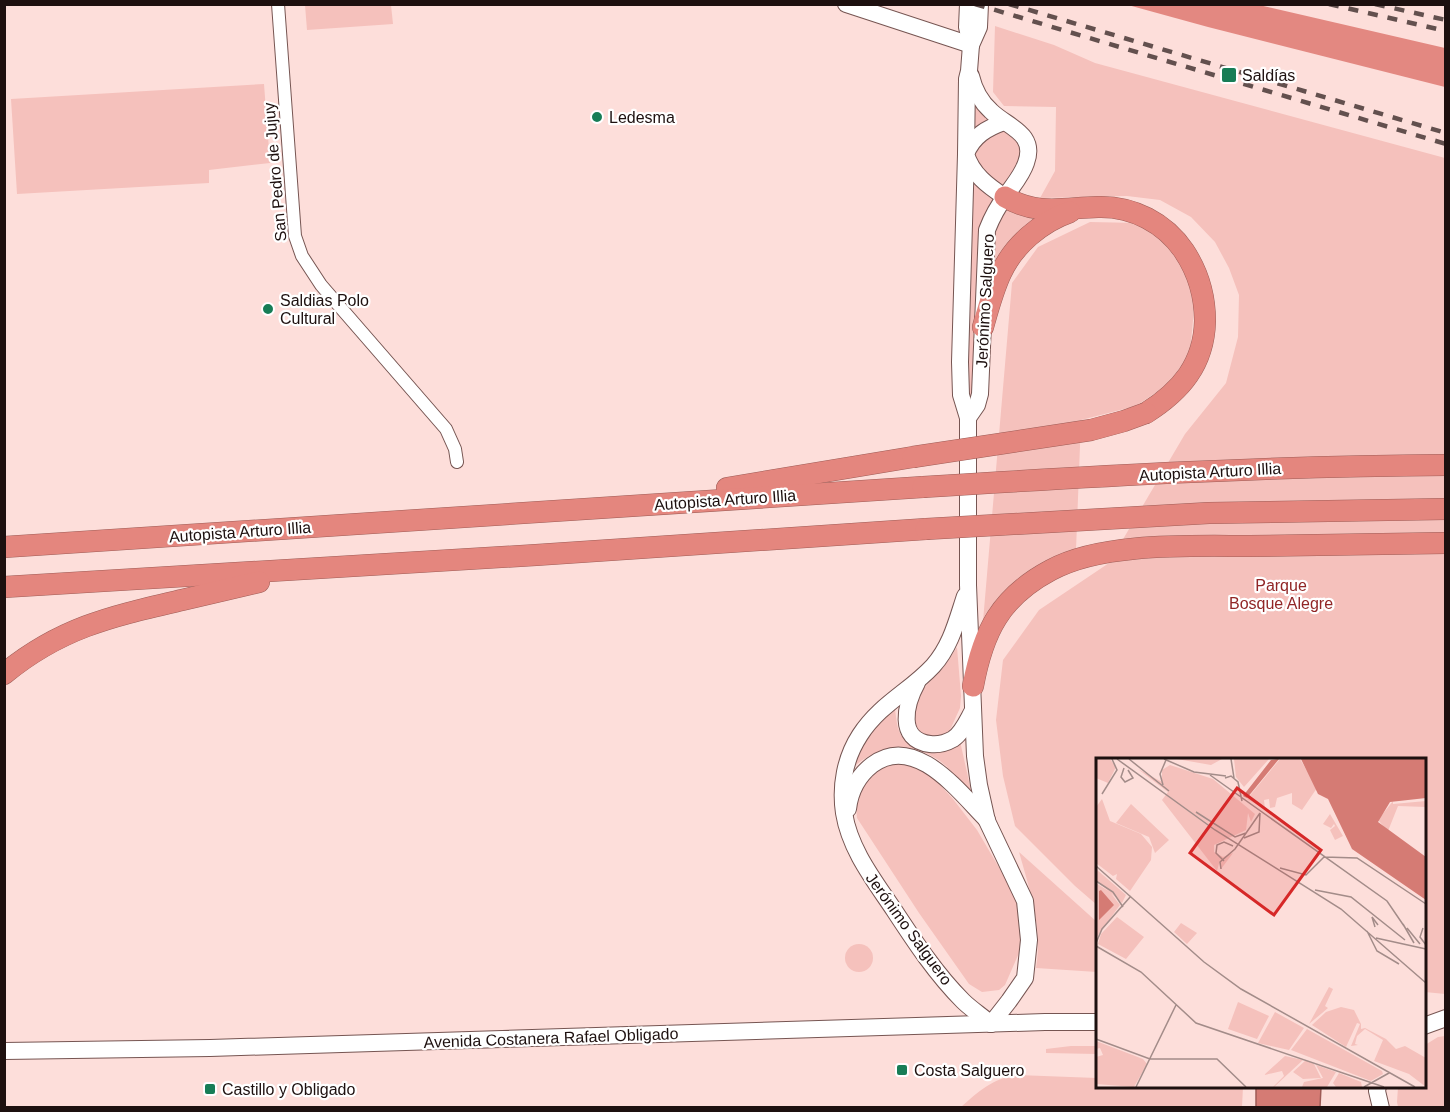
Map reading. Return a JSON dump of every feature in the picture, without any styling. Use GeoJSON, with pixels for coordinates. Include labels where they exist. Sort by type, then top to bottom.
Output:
{"type":"FeatureCollection","features":[{"type":"Feature","properties":{"kind":"highway"},"geometry":{"type":"LineString","coordinates":[[608,508],[1091,430],[1146,413],[1167,399],[1182,384],[1198,358],[1205,323],[1199,281],[1190,262],[1171,235],[1158,224],[1126,210],[1106,207],[1034,209],[1019,205],[1005,197]]}},
{"type":"Feature","properties":{"kind":"highway"},"geometry":{"type":"LineString","coordinates":[[983,327],[999,278],[1013,252],[1046,223],[1082,208]]}},
{"type":"Feature","properties":{"kind":"highway","name":"Autopista Arturo Illia"},"geometry":{"type":"LineString","coordinates":[[4,547],[1073,478],[1347,465],[1446,465]]}},
{"type":"Feature","properties":{"kind":"highway"},"geometry":{"type":"LineString","coordinates":[[4,587],[1209,513],[1446,509]]}},
{"type":"Feature","properties":{"kind":"highway"},"geometry":{"type":"LineString","coordinates":[[973,686],[978,660],[986,638],[999,614],[1010,600],[1048,571],[1074,560],[1101,553],[1132,549],[1446,543]]}},
{"type":"Feature","properties":{"kind":"highway"},"geometry":{"type":"LineString","coordinates":[[4,674],[26,657],[58,638],[101,620],[309,569]]}},
{"type":"Feature","properties":{"kind":"main road"},"geometry":{"type":"LineString","coordinates":[[846,4],[971,45]]}},
{"type":"Feature","properties":{"kind":"main road","name":"Jerónimo Salguero"},"geometry":{"type":"LineString","coordinates":[[968,4],[967,27],[971,45],[967,79],[960,362],[961,395],[968,418],[968,585],[973,686],[972,712],[977,772],[987,821],[1025,901],[1029,940],[1025,978],[991,1024],[965,1003],[942,978],[864,866],[844,813],[842,790],[855,743],[875,716],[932,667],[948,643],[968,585]]}},
{"type":"Feature","properties":{"kind":"main road","name":"Jerónimo Salguero"},"geometry":{"type":"LineString","coordinates":[[971,45],[979,27],[980,4]]}},
{"type":"Feature","properties":{"kind":"main road","name":"Jerónimo Salguero"},"geometry":{"type":"LineString","coordinates":[[968,418],[977,405],[980,394],[987,230],[993,214],[1022,173],[1028,158],[1024,138],[1020,132],[990,111],[982,102],[975,90],[969,71]]}},
{"type":"Feature","properties":{"kind":"main road"},"geometry":{"type":"LineString","coordinates":[[1004,122],[983,131],[970,145],[966,154],[978,175],[1005,197]]}},
{"type":"Feature","properties":{"kind":"main road"},"geometry":{"type":"LineString","coordinates":[[921,677],[908,704],[906,718],[909,731],[920,742],[937,745],[953,739],[972,712]]}},
{"type":"Feature","properties":{"kind":"main road"},"geometry":{"type":"LineString","coordinates":[[849,830],[849,802],[859,778],[878,761],[893,755],[919,760],[945,778],[987,821]]}},
{"type":"Feature","properties":{"kind":"main road"},"geometry":{"type":"LineString","coordinates":[[1426,1013],[1446,1016]]}},
{"type":"Feature","properties":{"kind":"main road"},"geometry":{"type":"LineString","coordinates":[[1426,1026],[1446,1016]]}},
{"type":"Feature","properties":{"kind":"main road","name":"Avenida Costanera Rafael Obligado"},"geometry":{"type":"LineString","coordinates":[[4,1051],[222,1048],[1096,1022]]}},
{"type":"Feature","properties":{"kind":"street","name":"San Pedro de Jujuy"},"geometry":{"type":"LineString","coordinates":[[278,4],[291,189],[298,246],[321,285],[446,429],[454,444],[457,462]]}},
{"type":"Feature","properties":{"kind":"green space"},"geometry":{"type":"Polygon","coordinates":[[[305,5],[391,5],[393,24],[307,30],[305,5]]]}},
{"type":"Feature","properties":{"kind":"green space","name":"Parque Bosque Alegre"},"geometry":{"type":"Polygon","coordinates":[[[995,26],[1054,45],[1095,63],[1445,158],[1445,994],[1426,992],[1426,758],[1096,758],[1096,904],[1015,826],[1003,776],[996,720],[1003,660],[1039,610],[1109,563],[1185,434],[1226,383],[1238,337],[1239,295],[1229,268],[1215,242],[1191,217],[1160,200],[1127,196],[1040,198],[1055,171],[1056,107],[1004,106],[993,92],[995,26]]]}},
{"type":"Feature","properties":{"kind":"green space"},"geometry":{"type":"Polygon","coordinates":[[[972,81],[1027,144],[1005,196],[1068,212],[1001,272],[980,394],[963,406],[972,81]]]}},
{"type":"Feature","properties":{"kind":"green space"},"geometry":{"type":"Polygon","coordinates":[[[264,84],[270,163],[209,170],[209,183],[17,194],[11,99],[264,84]]]}},
{"type":"Feature","properties":{"kind":"green space"},"geometry":{"type":"Polygon","coordinates":[[[1090,222],[1138,223],[1171,242],[1195,298],[1190,354],[1167,385],[1136,406],[1081,420],[1076,550],[982,633],[1012,283],[1038,247],[1090,222]]]}},
{"type":"Feature","properties":{"kind":"green space"},"geometry":{"type":"Polygon","coordinates":[[[957,647],[960,708],[950,730],[944,735],[930,738],[916,731],[912,714],[917,695],[943,668],[957,647]]]}},
{"type":"Feature","properties":{"kind":"green space"},"geometry":{"type":"Polygon","coordinates":[[[895,709],[902,736],[917,748],[960,741],[972,795],[940,761],[916,750],[893,748],[882,751],[871,755],[850,770],[865,739],[895,709]]]}},
{"type":"Feature","properties":{"kind":"green space"},"geometry":{"type":"Polygon","coordinates":[[[910,763],[930,774],[953,799],[977,830],[1014,893],[1020,913],[1022,933],[1019,953],[1005,985],[999,990],[982,992],[969,984],[857,818],[858,795],[869,775],[885,765],[910,763]]]}},
{"type":"Feature","properties":{"kind":"green space"},"geometry":{"type":"Polygon","coordinates":[[[1019,852],[1096,921],[1096,972],[1036,968],[1038,938],[1031,895],[1019,852]]]}},
{"type":"Feature","properties":{"kind":"green space"},"geometry":{"type":"Polygon","coordinates":[[[859,944],[869,948],[873,958],[869,968],[859,972],[849,968],[845,958],[849,948],[859,944]]]}},
{"type":"Feature","properties":{"kind":"green space"},"geometry":{"type":"Polygon","coordinates":[[[1445,1036],[1445,1107],[1398,1107],[1398,1088],[1426,1088],[1426,1044],[1438,1037],[1445,1036]]]}},
{"type":"Feature","properties":{"kind":"green space"},"geometry":{"type":"Polygon","coordinates":[[[1096,1046],[1096,1054],[1046,1053],[1046,1049],[1096,1046]]]}},
{"type":"Feature","properties":{"kind":"green space"},"geometry":{"type":"Polygon","coordinates":[[[1017,1075],[1096,1078],[1096,1088],[1243,1088],[1242,1107],[961,1107],[993,1082],[1017,1075]]]}},
{"type":"Feature","properties":{"kind":"shaded area"},"geometry":{"type":"Polygon","coordinates":[[[1128,5],[1259,5],[1445,48],[1445,87],[1208,27],[1128,5]]]}},
{"type":"Feature","properties":{"kind":"shaded area"},"geometry":{"type":"Polygon","coordinates":[[[1256,1088],[1321,1088],[1320,1107],[1256,1107],[1256,1088]]]}},
{"type":"Feature","properties":{"kind":"railway"},"geometry":{"type":"LineString","coordinates":[[975,4],[1446,144]]}},
{"type":"Feature","properties":{"kind":"railway"},"geometry":{"type":"LineString","coordinates":[[1009,4],[1446,133]]}},
{"type":"Feature","properties":{"kind":"railway"},"geometry":{"type":"LineString","coordinates":[[1329,4],[1446,31]]}},
{"type":"Feature","properties":{"kind":"railway"},"geometry":{"type":"LineString","coordinates":[[1375,4],[1446,20]]}},
{"type":"Feature","properties":{"kind":"place","name":"Saldías"},"geometry":{"type":"Point","coordinates":[1229,75]}},
{"type":"Feature","properties":{"kind":"place","name":"Ledesma"},"geometry":{"type":"Point","coordinates":[597,117]}},
{"type":"Feature","properties":{"kind":"place","name":"Saldias Polo Cultural"},"geometry":{"type":"Point","coordinates":[268,309]}},
{"type":"Feature","properties":{"kind":"place","name":"Costa Salguero"},"geometry":{"type":"Point","coordinates":[902,1070]}},
{"type":"Feature","properties":{"kind":"place","name":"Castillo y Obligado"},"geometry":{"type":"Point","coordinates":[210,1089]}}]}
